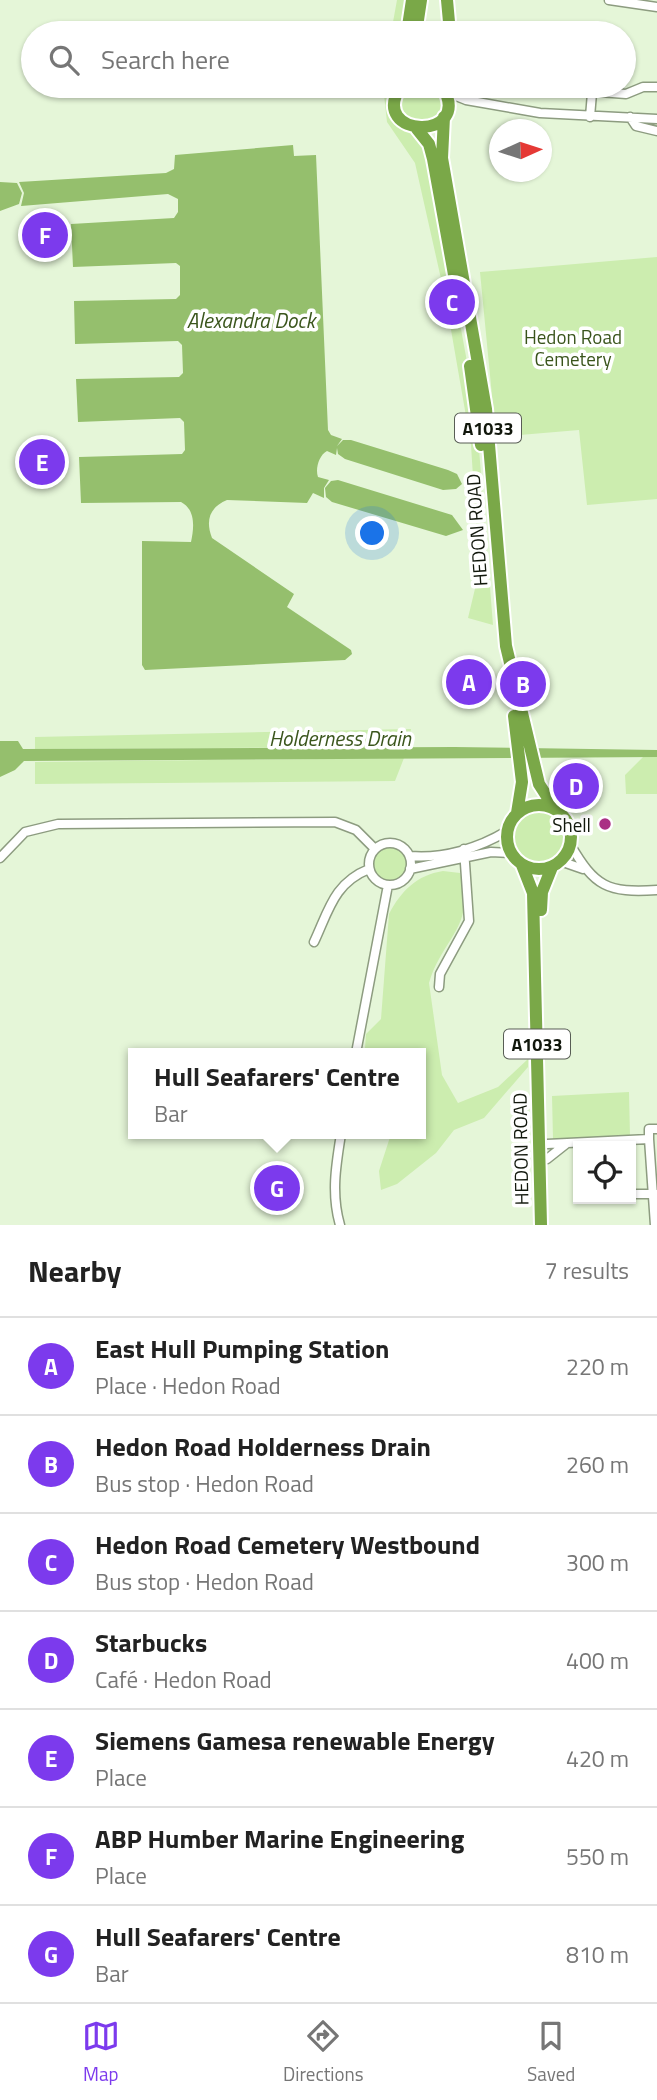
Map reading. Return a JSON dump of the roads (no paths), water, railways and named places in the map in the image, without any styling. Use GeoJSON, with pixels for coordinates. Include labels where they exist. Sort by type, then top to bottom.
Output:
{"type":"FeatureCollection","features":[{"type":"Feature","properties":{"kind":"highway"},"geometry":{"type":"LineString","coordinates":[[409,21],[412,0]]}},
{"type":"Feature","properties":{"kind":"highway"},"geometry":{"type":"LineString","coordinates":[[418,21],[421,0]]}},
{"type":"Feature","properties":{"kind":"highway"},"geometry":{"type":"LineString","coordinates":[[447,0],[449,21]]}},
{"type":"Feature","properties":{"kind":"highway","name":"A1033"},"geometry":{"type":"LineString","coordinates":[[396,98],[398,114],[409,126],[417,129]]}},
{"type":"Feature","properties":{"kind":"highway","name":"A1033"},"geometry":{"type":"LineString","coordinates":[[444,98],[445,114]]}},
{"type":"Feature","properties":{"kind":"highway"},"geometry":{"type":"LineString","coordinates":[[417,129],[432,127],[445,114]]}},
{"type":"Feature","properties":{"kind":"highway","name":"HEDON ROAD"},"geometry":{"type":"LineString","coordinates":[[445,114],[440,139],[442,158],[486,409],[506,646],[523,742]]}},
{"type":"Feature","properties":{"kind":"highway","name":"HEDON ROAD"},"geometry":{"type":"LineString","coordinates":[[417,129],[429,144],[433,159],[476,398],[491,574],[523,742],[528,764],[555,809]]}},
{"type":"Feature","properties":{"kind":"highway","name":"HEDON ROAD"},"geometry":{"type":"LineString","coordinates":[[517,813],[528,764]]}},
{"type":"Feature","properties":{"kind":"highway"},"geometry":{"type":"LineString","coordinates":[[517,813],[535,805],[555,809]]}},
{"type":"Feature","properties":{"kind":"highway","name":"A1033"},"geometry":{"type":"LineString","coordinates":[[555,809],[568,824],[570,844],[556,864]]}},
{"type":"Feature","properties":{"kind":"highway","name":"A1033"},"geometry":{"type":"LineString","coordinates":[[507,831],[517,813]]}},
{"type":"Feature","properties":{"kind":"highway"},"geometry":{"type":"LineString","coordinates":[[507,831],[511,853]]}},
{"type":"Feature","properties":{"kind":"highway","name":"A1033"},"geometry":{"type":"LineString","coordinates":[[511,853],[522,864]]}},
{"type":"Feature","properties":{"kind":"highway"},"geometry":{"type":"LineString","coordinates":[[522,864],[540,869],[556,864]]}},
{"type":"Feature","properties":{"kind":"highway","name":"HEDON ROAD"},"geometry":{"type":"LineString","coordinates":[[522,864],[533,893],[541,1225]]}},
{"type":"Feature","properties":{"kind":"highway","name":"HEDON ROAD"},"geometry":{"type":"LineString","coordinates":[[548,1225],[541,897],[556,864]]}},
{"type":"Feature","properties":{"kind":"street"},"geometry":{"type":"LineString","coordinates":[[609,0],[657,7]]}},
{"type":"Feature","properties":{"kind":"street"},"geometry":{"type":"LineString","coordinates":[[636,90],[656,87]]}},
{"type":"Feature","properties":{"kind":"street"},"geometry":{"type":"LineString","coordinates":[[462,98],[540,113],[657,119]]}},
{"type":"Feature","properties":{"kind":"street"},"geometry":{"type":"LineString","coordinates":[[590,117],[592,98]]}},
{"type":"Feature","properties":{"kind":"street"},"geometry":{"type":"LineString","coordinates":[[445,114],[466,100]]}},
{"type":"Feature","properties":{"kind":"street"},"geometry":{"type":"LineString","coordinates":[[630,117],[636,126],[657,131]]}},
{"type":"Feature","properties":{"kind":"street"},"geometry":{"type":"LineString","coordinates":[[0,858],[25,832],[58,824],[335,822],[356,830],[374,848]]}},
{"type":"Feature","properties":{"kind":"street"},"geometry":{"type":"LineString","coordinates":[[507,831],[464,853],[411,869],[402,881],[387,886],[376,880],[369,869],[368,862],[374,848],[384,843],[394,843],[410,856],[464,853],[491,852],[511,853]]}},
{"type":"Feature","properties":{"kind":"street"},"geometry":{"type":"LineString","coordinates":[[570,844],[583,869]]}},
{"type":"Feature","properties":{"kind":"street"},"geometry":{"type":"LineString","coordinates":[[439,987],[440,974],[469,921],[464,853]]}},
{"type":"Feature","properties":{"kind":"street"},"geometry":{"type":"LineString","coordinates":[[410,856],[411,869]]}},
{"type":"Feature","properties":{"kind":"street"},"geometry":{"type":"LineString","coordinates":[[556,864],[583,869],[609,887],[634,891],[657,890]]}},
{"type":"Feature","properties":{"kind":"street"},"geometry":{"type":"LineString","coordinates":[[314,942],[339,889],[347,880],[369,869]]}},
{"type":"Feature","properties":{"kind":"street"},"geometry":{"type":"LineString","coordinates":[[357,1048],[387,886]]}},
{"type":"Feature","properties":{"kind":"street"},"geometry":{"type":"LineString","coordinates":[[656,1225],[649,1129],[657,1129]]}},
{"type":"Feature","properties":{"kind":"street"},"geometry":{"type":"LineString","coordinates":[[340,1139],[334,1182],[334,1201],[340,1225]]}},
{"type":"Feature","properties":{"kind":"street"},"geometry":{"type":"LineString","coordinates":[[547,1144],[649,1139]]}},
{"type":"Feature","properties":{"kind":"street"},"geometry":{"type":"LineString","coordinates":[[547,1159],[569,1143]]}},
{"type":"Feature","properties":{"kind":"street"},"geometry":{"type":"LineString","coordinates":[[636,1195],[655,1194]]}},
{"type":"Feature","properties":{"kind":"water","name":"Alexandra Dock"},"geometry":{"type":"Polygon","coordinates":[[[293,145],[294,156],[316,155],[328,430],[331,435],[342,439],[337,446],[343,440],[351,440],[448,470],[457,474],[462,484],[456,489],[443,490],[345,459],[338,454],[337,448],[336,455],[327,451],[318,462],[318,477],[329,480],[324,488],[324,498],[313,493],[307,503],[227,500],[221,503],[210,515],[212,538],[294,594],[287,607],[351,650],[352,654],[345,660],[145,670],[142,665],[142,541],[191,542],[192,514],[181,502],[81,503],[79,457],[182,454],[185,450],[184,422],[180,418],[78,422],[76,379],[179,377],[183,373],[182,345],[178,341],[75,344],[74,301],[176,299],[180,295],[180,266],[176,263],[73,267],[71,224],[174,218],[178,212],[178,199],[168,194],[21,206],[24,193],[19,182],[166,173],[174,169],[175,155],[293,145]]]}},
{"type":"Feature","properties":{"kind":"water"},"geometry":{"type":"Polygon","coordinates":[[[0,182],[17,183],[22,193],[19,204],[0,211],[0,182]]]}},
{"type":"Feature","properties":{"kind":"water"},"geometry":{"type":"Polygon","coordinates":[[[338,480],[452,515],[463,530],[446,536],[332,502],[326,497],[325,488],[331,481],[338,480]]]}},
{"type":"Feature","properties":{"kind":"water"},"geometry":{"type":"Polygon","coordinates":[[[0,741],[18,741],[23,749],[454,747],[657,750],[657,757],[24,761],[15,770],[0,777],[0,741]]]}},
{"type":"Feature","properties":{"kind":"place","name":"ABP Humber Marine Engineering"},"geometry":{"type":"Point","coordinates":[45,235]}},
{"type":"Feature","properties":{"kind":"place","name":"Hedon Road Cemetery Westbound"},"geometry":{"type":"Point","coordinates":[452,302]}},
{"type":"Feature","properties":{"kind":"place","name":"Siemens Gamesa renewable Energy"},"geometry":{"type":"Point","coordinates":[42,462]}},
{"type":"Feature","properties":{"kind":"place","name":"East Hull Pumping Station"},"geometry":{"type":"Point","coordinates":[469,682]}},
{"type":"Feature","properties":{"kind":"place","name":"Hedon Road Holderness Drain"},"geometry":{"type":"Point","coordinates":[523,684]}},
{"type":"Feature","properties":{"kind":"place","name":"Starbucks"},"geometry":{"type":"Point","coordinates":[576,786]}},
{"type":"Feature","properties":{"kind":"place","name":"Shell"},"geometry":{"type":"Point","coordinates":[605,824]}},
{"type":"Feature","properties":{"kind":"place","name":"Hull Seafarers' Centre"},"geometry":{"type":"Point","coordinates":[277,1188]}},
{"type":"Feature","properties":{"kind":"park label","name":"Hedon Road Cemetery"},"geometry":{"type":"Point","coordinates":[573,347]}},
{"type":"Feature","properties":{"kind":"water label","name":"Holderness Drain"},"geometry":{"type":"Point","coordinates":[340,738]}}]}
